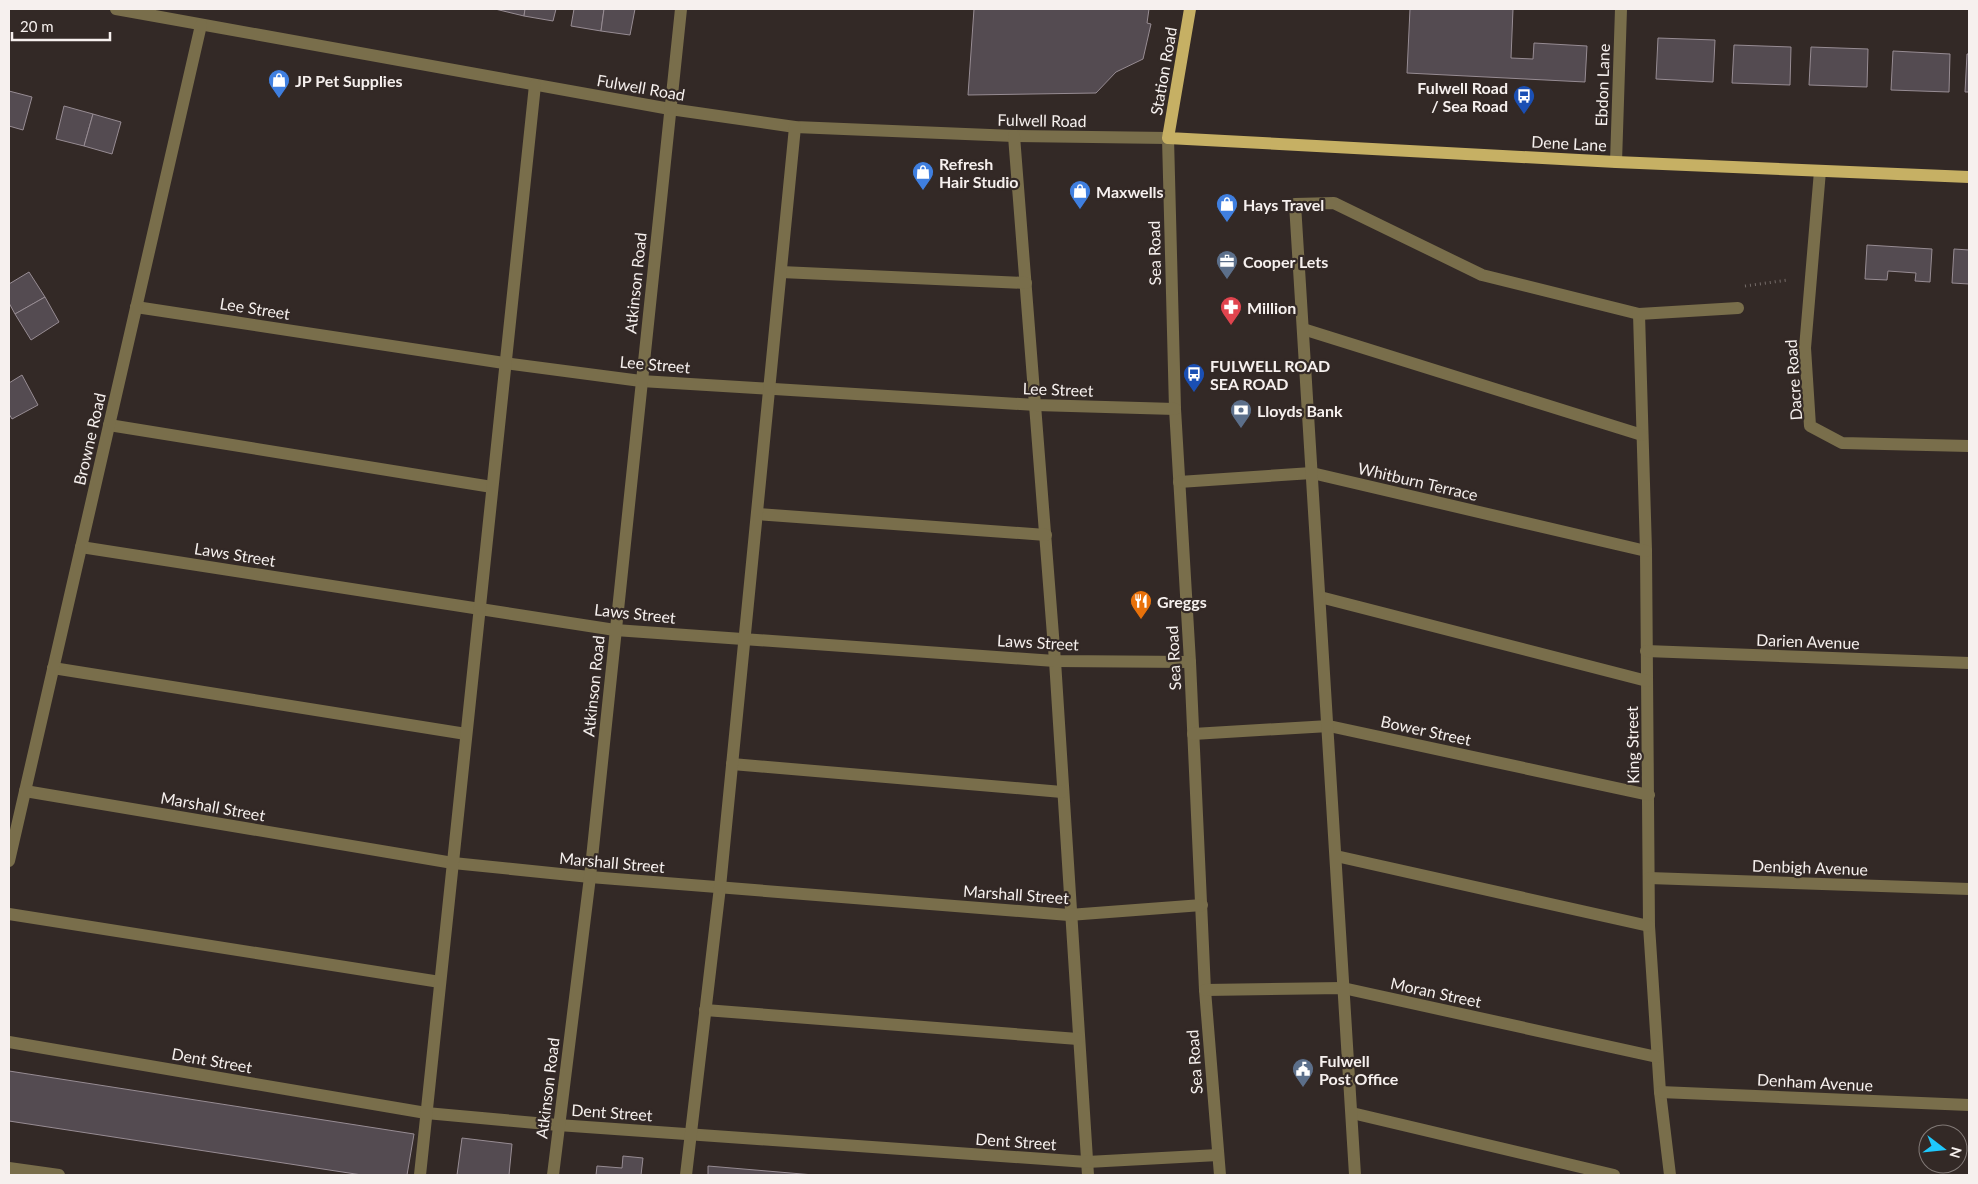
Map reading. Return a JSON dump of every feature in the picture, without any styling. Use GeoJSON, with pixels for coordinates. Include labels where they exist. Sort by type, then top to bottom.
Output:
{"type":"FeatureCollection","features":[{"type":"Feature","properties":{"kind":"main road","name":"Station Road"},"geometry":{"type":"LineString","coordinates":[[1168,138],[1190,9]]}},
{"type":"Feature","properties":{"kind":"main road","name":"Dene Lane"},"geometry":{"type":"LineString","coordinates":[[1168,138],[1616,162],[1969,177]]}},
{"type":"Feature","properties":{"kind":"street","name":"Fulwell Road"},"geometry":{"type":"LineString","coordinates":[[116,9],[670,109],[795,127],[1014,136],[1168,138]]}},
{"type":"Feature","properties":{"kind":"street","name":"Atkinson Road"},"geometry":{"type":"LineString","coordinates":[[553,1175],[590,877],[681,9]]}},
{"type":"Feature","properties":{"kind":"street","name":"Ebdon Lane"},"geometry":{"type":"LineString","coordinates":[[1616,162],[1621,9]]}},
{"type":"Feature","properties":{"kind":"street","name":"Browne Road"},"geometry":{"type":"LineString","coordinates":[[9,861],[201,25]]}},
{"type":"Feature","properties":{"kind":"street"},"geometry":{"type":"LineString","coordinates":[[420,1175],[504,363],[535,85]]}},
{"type":"Feature","properties":{"kind":"street"},"geometry":{"type":"LineString","coordinates":[[686,1175],[720,887],[795,127]]}},
{"type":"Feature","properties":{"kind":"street"},"geometry":{"type":"LineString","coordinates":[[1014,136],[1055,661],[1087,1169]]}},
{"type":"Feature","properties":{"kind":"street","name":"Sea Road"},"geometry":{"type":"LineString","coordinates":[[1168,138],[1174,409],[1190,662],[1205,990],[1220,1175]]}},
{"type":"Feature","properties":{"kind":"street","name":"Dacre Road"},"geometry":{"type":"LineString","coordinates":[[1820,170],[1805,348],[1810,426],[1842,443],[1969,446]]}},
{"type":"Feature","properties":{"kind":"street"},"geometry":{"type":"LineString","coordinates":[[1355,1175],[1329,726],[1295,204],[1334,203],[1482,275],[1639,314],[1738,308]]}},
{"type":"Feature","properties":{"kind":"street"},"geometry":{"type":"LineString","coordinates":[[781,272],[1026,283]]}},
{"type":"Feature","properties":{"kind":"street","name":"Lee Street"},"geometry":{"type":"LineString","coordinates":[[136,307],[504,363],[641,381],[1036,405],[1174,409]]}},
{"type":"Feature","properties":{"kind":"street","name":"King Street"},"geometry":{"type":"LineString","coordinates":[[1639,314],[1646,551],[1649,926],[1660,1092],[1670,1175]]}},
{"type":"Feature","properties":{"kind":"street"},"geometry":{"type":"LineString","coordinates":[[1303,329],[1642,435]]}},
{"type":"Feature","properties":{"kind":"street"},"geometry":{"type":"LineString","coordinates":[[109,425],[492,487]]}},
{"type":"Feature","properties":{"kind":"street","name":"Whitburn Terrace"},"geometry":{"type":"LineString","coordinates":[[1179,482],[1312,473],[1646,551]]}},
{"type":"Feature","properties":{"kind":"street"},"geometry":{"type":"LineString","coordinates":[[757,514],[1046,535]]}},
{"type":"Feature","properties":{"kind":"street","name":"Laws Street"},"geometry":{"type":"LineString","coordinates":[[81,547],[480,607],[615,630],[1055,661],[1190,662]]}},
{"type":"Feature","properties":{"kind":"street"},"geometry":{"type":"LineString","coordinates":[[1320,597],[1647,681]]}},
{"type":"Feature","properties":{"kind":"street","name":"Darien Avenue"},"geometry":{"type":"LineString","coordinates":[[1646,651],[1969,663]]}},
{"type":"Feature","properties":{"kind":"street"},"geometry":{"type":"LineString","coordinates":[[53,668],[466,734]]}},
{"type":"Feature","properties":{"kind":"street","name":"Bower Street"},"geometry":{"type":"LineString","coordinates":[[1193,734],[1329,726],[1649,795]]}},
{"type":"Feature","properties":{"kind":"street"},"geometry":{"type":"LineString","coordinates":[[732,764],[1062,792]]}},
{"type":"Feature","properties":{"kind":"street","name":"Marshall Street"},"geometry":{"type":"LineString","coordinates":[[25,791],[453,863],[590,877],[1070,914],[1202,905]]}},
{"type":"Feature","properties":{"kind":"street"},"geometry":{"type":"LineString","coordinates":[[1336,856],[1649,926]]}},
{"type":"Feature","properties":{"kind":"street","name":"Denbigh Avenue"},"geometry":{"type":"LineString","coordinates":[[1649,878],[1969,889]]}},
{"type":"Feature","properties":{"kind":"street"},"geometry":{"type":"LineString","coordinates":[[9,914],[440,982]]}},
{"type":"Feature","properties":{"kind":"street","name":"Moran Street"},"geometry":{"type":"LineString","coordinates":[[1205,990],[1343,988],[1657,1056]]}},
{"type":"Feature","properties":{"kind":"street"},"geometry":{"type":"LineString","coordinates":[[705,1010],[1078,1039]]}},
{"type":"Feature","properties":{"kind":"street","name":"Dent Street"},"geometry":{"type":"LineString","coordinates":[[9,1042],[426,1113],[1087,1169],[1218,1155]]}},
{"type":"Feature","properties":{"kind":"street","name":"Denham Avenue"},"geometry":{"type":"LineString","coordinates":[[1660,1092],[1969,1105]]}},
{"type":"Feature","properties":{"kind":"street"},"geometry":{"type":"LineString","coordinates":[[1352,1113],[1614,1175]]}},
{"type":"Feature","properties":{"kind":"street"},"geometry":{"type":"LineString","coordinates":[[9,1168],[58,1175]]}},
{"type":"Feature","properties":{"kind":"path"},"geometry":{"type":"LineString","coordinates":[[1738,308],[1735,288],[1811,276]]}},
{"type":"Feature","properties":{"kind":"building"},"geometry":{"type":"Polygon","coordinates":[[[495,9],[525,9],[524,16],[495,9]]]}},
{"type":"Feature","properties":{"kind":"building"},"geometry":{"type":"Polygon","coordinates":[[[525,9],[556,9],[553,21],[524,16],[525,9]]]}},
{"type":"Feature","properties":{"kind":"building"},"geometry":{"type":"Polygon","coordinates":[[[574,9],[604,9],[601,31],[571,26],[574,9]]]}},
{"type":"Feature","properties":{"kind":"building"},"geometry":{"type":"Polygon","coordinates":[[[604,9],[635,9],[630,35],[601,31],[604,9]]]}},
{"type":"Feature","properties":{"kind":"building"},"geometry":{"type":"Polygon","coordinates":[[[974,9],[1149,9],[1147,23],[1151,24],[1143,59],[1116,72],[1096,93],[968,95],[974,9]]]}},
{"type":"Feature","properties":{"kind":"building"},"geometry":{"type":"Polygon","coordinates":[[[1410,9],[1513,9],[1511,58],[1533,59],[1534,43],[1587,46],[1585,82],[1407,73],[1410,9]]]}},
{"type":"Feature","properties":{"kind":"building"},"geometry":{"type":"Polygon","coordinates":[[[1658,38],[1715,40],[1713,82],[1656,79],[1658,38]]]}},
{"type":"Feature","properties":{"kind":"building"},"geometry":{"type":"Polygon","coordinates":[[[1734,45],[1791,47],[1790,85],[1732,83],[1734,45]]]}},
{"type":"Feature","properties":{"kind":"building"},"geometry":{"type":"Polygon","coordinates":[[[1811,47],[1868,49],[1867,87],[1809,85],[1811,47]]]}},
{"type":"Feature","properties":{"kind":"building"},"geometry":{"type":"Polygon","coordinates":[[[1893,51],[1950,54],[1949,92],[1891,90],[1893,51]]]}},
{"type":"Feature","properties":{"kind":"building"},"geometry":{"type":"Polygon","coordinates":[[[1967,54],[1969,54],[1969,92],[1965,92],[1967,54]]]}},
{"type":"Feature","properties":{"kind":"building"},"geometry":{"type":"Polygon","coordinates":[[[9,91],[32,97],[23,130],[9,126],[9,91]]]}},
{"type":"Feature","properties":{"kind":"building"},"geometry":{"type":"Polygon","coordinates":[[[64,106],[93,114],[84,146],[56,139],[64,106]]]}},
{"type":"Feature","properties":{"kind":"building"},"geometry":{"type":"Polygon","coordinates":[[[93,114],[121,122],[112,154],[84,146],[93,114]]]}},
{"type":"Feature","properties":{"kind":"building"},"geometry":{"type":"Polygon","coordinates":[[[1867,245],[1932,249],[1930,282],[1915,281],[1916,273],[1888,271],[1887,280],[1865,279],[1867,245]]]}},
{"type":"Feature","properties":{"kind":"building"},"geometry":{"type":"Polygon","coordinates":[[[1954,249],[1969,250],[1969,284],[1952,283],[1954,249]]]}},
{"type":"Feature","properties":{"kind":"building"},"geometry":{"type":"Polygon","coordinates":[[[29,272],[45,297],[15,314],[9,303],[9,284],[29,272]]]}},
{"type":"Feature","properties":{"kind":"building"},"geometry":{"type":"Polygon","coordinates":[[[45,297],[59,322],[31,340],[15,314],[45,297]]]}},
{"type":"Feature","properties":{"kind":"building"},"geometry":{"type":"Polygon","coordinates":[[[22,375],[38,405],[12,419],[9,414],[9,383],[22,375]]]}},
{"type":"Feature","properties":{"kind":"building"},"geometry":{"type":"Polygon","coordinates":[[[9,1071],[414,1134],[407,1175],[362,1175],[9,1121],[9,1071]]]}},
{"type":"Feature","properties":{"kind":"building"},"geometry":{"type":"Polygon","coordinates":[[[462,1138],[512,1144],[509,1175],[457,1175],[462,1138]]]}},
{"type":"Feature","properties":{"kind":"building"},"geometry":{"type":"Polygon","coordinates":[[[623,1156],[643,1158],[641,1175],[596,1175],[597,1166],[622,1168],[623,1156]]]}},
{"type":"Feature","properties":{"kind":"building"},"geometry":{"type":"Polygon","coordinates":[[[708,1166],[814,1175],[708,1175],[708,1166]]]}},
{"type":"Feature","properties":{"kind":"place","name":"JP Pet Supplies"},"geometry":{"type":"Point","coordinates":[279,99]}},
{"type":"Feature","properties":{"kind":"place","name":"Fulwell Road / Sea Road"},"geometry":{"type":"Point","coordinates":[1524,115]}},
{"type":"Feature","properties":{"kind":"place","name":"Refresh Hair Studio"},"geometry":{"type":"Point","coordinates":[923,191]}},
{"type":"Feature","properties":{"kind":"place","name":"Maxwells"},"geometry":{"type":"Point","coordinates":[1080,210]}},
{"type":"Feature","properties":{"kind":"place","name":"Hays Travel"},"geometry":{"type":"Point","coordinates":[1227,223]}},
{"type":"Feature","properties":{"kind":"place","name":"Cooper Lets"},"geometry":{"type":"Point","coordinates":[1227,280]}},
{"type":"Feature","properties":{"kind":"place","name":"Million"},"geometry":{"type":"Point","coordinates":[1231,326]}},
{"type":"Feature","properties":{"kind":"place","name":"FULWELL ROAD SEA ROAD"},"geometry":{"type":"Point","coordinates":[1194,393]}},
{"type":"Feature","properties":{"kind":"place","name":"Lloyds Bank"},"geometry":{"type":"Point","coordinates":[1241,429]}},
{"type":"Feature","properties":{"kind":"place","name":"Greggs"},"geometry":{"type":"Point","coordinates":[1141,620]}},
{"type":"Feature","properties":{"kind":"place","name":"Fulwell Post Office"},"geometry":{"type":"Point","coordinates":[1303,1088]}}]}
